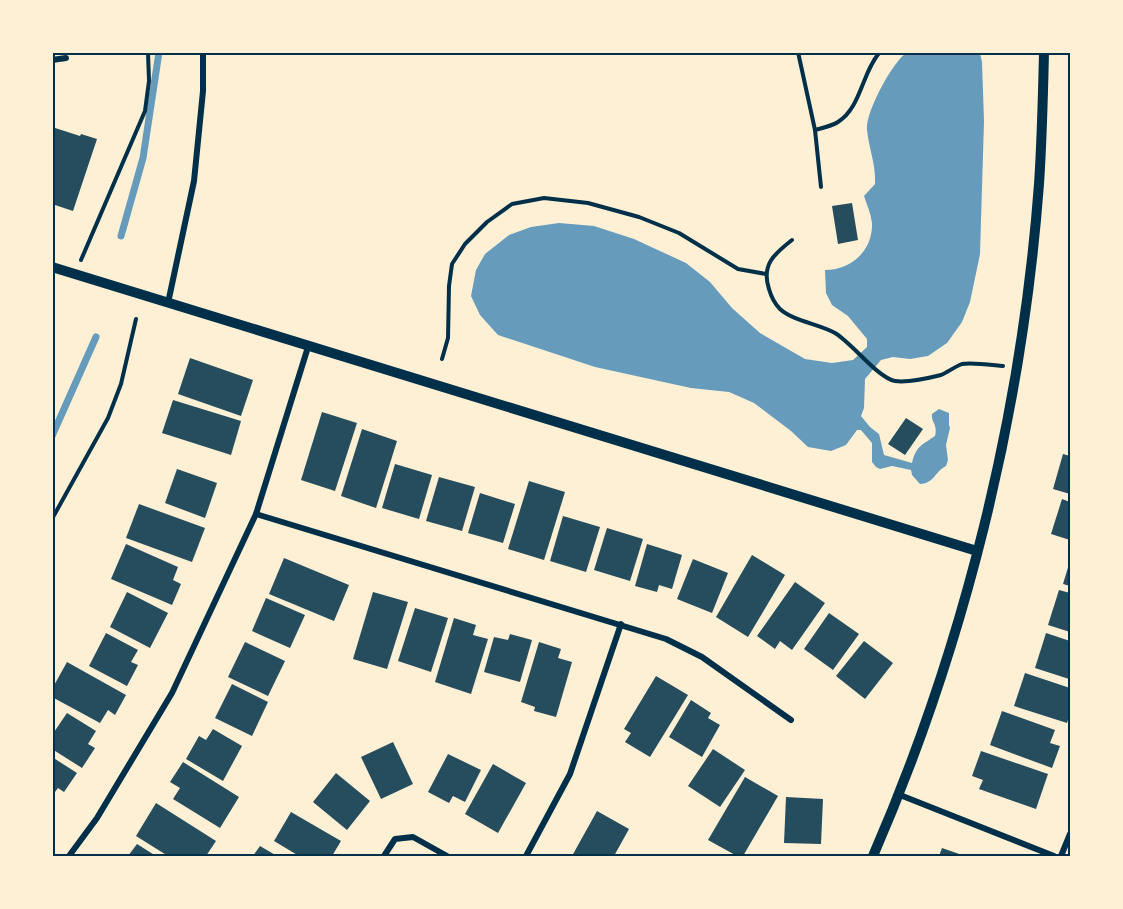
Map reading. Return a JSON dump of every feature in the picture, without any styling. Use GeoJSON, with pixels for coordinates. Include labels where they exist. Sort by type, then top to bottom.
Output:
{"type":"FeatureCollection","features":[{"type":"Feature","properties":{"kind":"street"},"geometry":{"type":"LineString","coordinates":[[168,303],[194,181],[203,52]]}},
{"type":"Feature","properties":{"kind":"street"},"geometry":{"type":"LineString","coordinates":[[873,856],[900,795],[945,664],[977,551],[1002,445],[1030,269],[1039,185],[1044,52]]}},
{"type":"Feature","properties":{"kind":"street"},"geometry":{"type":"LineString","coordinates":[[52,60],[66,58]]}},
{"type":"Feature","properties":{"kind":"street"},"geometry":{"type":"LineString","coordinates":[[52,267],[977,551]]}},
{"type":"Feature","properties":{"kind":"street"},"geometry":{"type":"LineString","coordinates":[[69,856],[97,818],[172,693],[256,514],[308,347]]}},
{"type":"Feature","properties":{"kind":"street"},"geometry":{"type":"LineString","coordinates":[[256,514],[666,639],[702,657],[791,720]]}},
{"type":"Feature","properties":{"kind":"street"},"geometry":{"type":"LineString","coordinates":[[526,856],[570,774],[621,624]]}},
{"type":"Feature","properties":{"kind":"street"},"geometry":{"type":"LineString","coordinates":[[900,795],[1054,856]]}},
{"type":"Feature","properties":{"kind":"street"},"geometry":{"type":"LineString","coordinates":[[1061,856],[1071,834]]}},
{"type":"Feature","properties":{"kind":"street"},"geometry":{"type":"LineString","coordinates":[[384,856],[395,838],[413,837],[447,856]]}},
{"type":"Feature","properties":{"kind":"path"},"geometry":{"type":"LineString","coordinates":[[75,274],[145,111],[148,52]]}},
{"type":"Feature","properties":{"kind":"path"},"geometry":{"type":"LineString","coordinates":[[798,52],[815,130],[821,187]]}},
{"type":"Feature","properties":{"kind":"path"},"geometry":{"type":"LineString","coordinates":[[815,130],[838,122],[852,107],[880,52]]}},
{"type":"Feature","properties":{"kind":"path"},"geometry":{"type":"LineString","coordinates":[[442,358],[448,338],[449,286],[452,264],[465,244],[487,222],[512,204],[544,198],[588,203],[639,217],[680,233],[738,269],[766,274]]}},
{"type":"Feature","properties":{"kind":"path"},"geometry":{"type":"LineString","coordinates":[[792,240],[775,253],[768,264],[766,274],[772,297],[780,309],[791,316],[834,333],[852,346],[883,377],[897,381],[942,374],[963,364],[1016,366]]}},
{"type":"Feature","properties":{"kind":"path"},"geometry":{"type":"LineString","coordinates":[[52,519],[108,418],[121,384],[136,319]]}},
{"type":"Feature","properties":{"kind":"water"},"geometry":{"type":"Polygon","coordinates":[[[906,53],[980,53],[982,62],[984,121],[980,254],[970,302],[962,322],[947,343],[928,356],[910,359],[893,357],[881,360],[865,379],[864,408],[861,416],[879,434],[884,455],[912,463],[918,449],[935,436],[936,429],[932,414],[939,409],[949,413],[950,428],[946,445],[948,460],[946,466],[929,482],[920,484],[912,475],[911,470],[892,466],[880,469],[876,467],[872,462],[872,443],[861,430],[857,430],[846,445],[831,451],[808,447],[754,403],[729,392],[691,388],[595,367],[498,335],[480,315],[471,296],[476,270],[485,254],[509,235],[531,227],[559,223],[594,226],[634,239],[686,263],[710,282],[732,308],[760,333],[805,359],[832,363],[853,360],[867,347],[867,339],[848,316],[832,305],[826,293],[825,270],[852,263],[869,242],[872,223],[864,196],[875,184],[875,177],[867,130],[868,122],[880,89],[900,58],[906,53]]]}},
{"type":"Feature","properties":{"kind":"building"},"geometry":{"type":"Polygon","coordinates":[[[52,127],[97,139],[73,211],[52,204],[52,127]]]}},
{"type":"Feature","properties":{"kind":"building"},"geometry":{"type":"Polygon","coordinates":[[[852,203],[858,240],[838,244],[832,206],[852,203]]]}},
{"type":"Feature","properties":{"kind":"building"},"geometry":{"type":"Polygon","coordinates":[[[190,358],[253,380],[241,416],[178,394],[190,358]]]}},
{"type":"Feature","properties":{"kind":"building"},"geometry":{"type":"Polygon","coordinates":[[[173,400],[241,421],[231,455],[162,433],[173,400]]]}},
{"type":"Feature","properties":{"kind":"building"},"geometry":{"type":"Polygon","coordinates":[[[322,412],[357,423],[335,491],[301,480],[322,412]]]}},
{"type":"Feature","properties":{"kind":"building"},"geometry":{"type":"Polygon","coordinates":[[[906,418],[923,429],[905,455],[888,444],[906,418]]]}},
{"type":"Feature","properties":{"kind":"building"},"geometry":{"type":"Polygon","coordinates":[[[362,429],[397,441],[376,508],[341,496],[362,429]]]}},
{"type":"Feature","properties":{"kind":"building"},"geometry":{"type":"Polygon","coordinates":[[[1063,454],[1070,456],[1070,494],[1053,489],[1063,454]]]}},
{"type":"Feature","properties":{"kind":"building"},"geometry":{"type":"Polygon","coordinates":[[[395,464],[432,475],[419,519],[382,508],[395,464]]]}},
{"type":"Feature","properties":{"kind":"building"},"geometry":{"type":"Polygon","coordinates":[[[177,469],[217,483],[205,518],[165,503],[177,469]]]}},
{"type":"Feature","properties":{"kind":"building"},"geometry":{"type":"Polygon","coordinates":[[[439,477],[475,487],[462,531],[426,521],[439,477]]]}},
{"type":"Feature","properties":{"kind":"building"},"geometry":{"type":"Polygon","coordinates":[[[529,481],[565,492],[544,560],[508,549],[529,481]]]}},
{"type":"Feature","properties":{"kind":"building"},"geometry":{"type":"Polygon","coordinates":[[[480,493],[515,504],[503,543],[468,533],[480,493]]]}},
{"type":"Feature","properties":{"kind":"building"},"geometry":{"type":"Polygon","coordinates":[[[1062,499],[1070,502],[1070,540],[1051,534],[1062,499]]]}},
{"type":"Feature","properties":{"kind":"building"},"geometry":{"type":"Polygon","coordinates":[[[139,504],[205,528],[192,562],[126,538],[139,504]]]}},
{"type":"Feature","properties":{"kind":"building"},"geometry":{"type":"Polygon","coordinates":[[[563,516],[600,527],[586,572],[550,561],[563,516]]]}},
{"type":"Feature","properties":{"kind":"building"},"geometry":{"type":"Polygon","coordinates":[[[607,528],[643,539],[630,581],[594,570],[607,528]]]}},
{"type":"Feature","properties":{"kind":"building"},"geometry":{"type":"Polygon","coordinates":[[[126,544],[178,567],[173,580],[181,584],[172,605],[111,579],[126,544]]]}},
{"type":"Feature","properties":{"kind":"building"},"geometry":{"type":"Polygon","coordinates":[[[647,544],[682,555],[672,589],[659,585],[657,592],[635,586],[647,544]]]}},
{"type":"Feature","properties":{"kind":"building"},"geometry":{"type":"Polygon","coordinates":[[[752,555],[785,575],[748,637],[716,617],[752,555]]]}},
{"type":"Feature","properties":{"kind":"building"},"geometry":{"type":"Polygon","coordinates":[[[284,558],[349,585],[334,621],[269,594],[284,558]]]}},
{"type":"Feature","properties":{"kind":"building"},"geometry":{"type":"Polygon","coordinates":[[[693,559],[728,573],[712,613],[677,599],[693,559]]]}},
{"type":"Feature","properties":{"kind":"building"},"geometry":{"type":"Polygon","coordinates":[[[1070,561],[1070,586],[1063,584],[1070,561]]]}},
{"type":"Feature","properties":{"kind":"building"},"geometry":{"type":"Polygon","coordinates":[[[795,582],[825,603],[792,650],[780,641],[775,649],[757,636],[795,582]]]}},
{"type":"Feature","properties":{"kind":"building"},"geometry":{"type":"Polygon","coordinates":[[[1059,590],[1070,593],[1070,632],[1048,625],[1059,590]]]}},
{"type":"Feature","properties":{"kind":"building"},"geometry":{"type":"Polygon","coordinates":[[[127,592],[168,613],[150,648],[110,627],[127,592]]]}},
{"type":"Feature","properties":{"kind":"building"},"geometry":{"type":"Polygon","coordinates":[[[373,592],[408,602],[387,669],[353,659],[373,592]]]}},
{"type":"Feature","properties":{"kind":"building"},"geometry":{"type":"Polygon","coordinates":[[[266,598],[305,615],[290,648],[252,631],[266,598]]]}},
{"type":"Feature","properties":{"kind":"building"},"geometry":{"type":"Polygon","coordinates":[[[415,608],[448,618],[431,672],[398,661],[415,608]]]}},
{"type":"Feature","properties":{"kind":"building"},"geometry":{"type":"Polygon","coordinates":[[[829,613],[859,634],[833,670],[804,649],[829,613]]]}},
{"type":"Feature","properties":{"kind":"building"},"geometry":{"type":"Polygon","coordinates":[[[454,618],[476,625],[473,635],[488,639],[471,694],[435,682],[454,618]]]}},
{"type":"Feature","properties":{"kind":"building"},"geometry":{"type":"Polygon","coordinates":[[[106,633],[138,650],[131,662],[138,665],[127,686],[89,666],[106,633]]]}},
{"type":"Feature","properties":{"kind":"building"},"geometry":{"type":"Polygon","coordinates":[[[1046,633],[1070,641],[1069,679],[1035,668],[1046,633]]]}},
{"type":"Feature","properties":{"kind":"building"},"geometry":{"type":"Polygon","coordinates":[[[510,634],[532,640],[520,682],[484,672],[494,637],[508,640],[510,634]]]}},
{"type":"Feature","properties":{"kind":"building"},"geometry":{"type":"Polygon","coordinates":[[[864,641],[893,663],[865,699],[836,676],[864,641]]]}},
{"type":"Feature","properties":{"kind":"building"},"geometry":{"type":"Polygon","coordinates":[[[245,642],[285,661],[268,696],[228,677],[245,642]]]}},
{"type":"Feature","properties":{"kind":"building"},"geometry":{"type":"Polygon","coordinates":[[[539,642],[561,649],[558,658],[572,662],[556,717],[534,711],[535,707],[521,702],[539,642]]]}},
{"type":"Feature","properties":{"kind":"building"},"geometry":{"type":"Polygon","coordinates":[[[67,662],[126,695],[115,715],[108,710],[100,723],[52,697],[52,689],[67,662]]]}},
{"type":"Feature","properties":{"kind":"building"},"geometry":{"type":"Polygon","coordinates":[[[1025,673],[1070,688],[1070,713],[1067,723],[1014,706],[1025,673]]]}},
{"type":"Feature","properties":{"kind":"building"},"geometry":{"type":"Polygon","coordinates":[[[656,676],[688,695],[650,757],[625,742],[631,733],[624,729],[656,676]]]}},
{"type":"Feature","properties":{"kind":"building"},"geometry":{"type":"Polygon","coordinates":[[[232,684],[268,702],[252,736],[215,718],[232,684]]]}},
{"type":"Feature","properties":{"kind":"building"},"geometry":{"type":"Polygon","coordinates":[[[691,700],[711,713],[708,718],[720,725],[702,757],[669,737],[691,700]]]}},
{"type":"Feature","properties":{"kind":"building"},"geometry":{"type":"Polygon","coordinates":[[[1002,711],[1055,730],[1050,743],[1060,746],[1052,768],[990,745],[1002,711]]]}},
{"type":"Feature","properties":{"kind":"building"},"geometry":{"type":"Polygon","coordinates":[[[67,713],[96,731],[88,744],[95,748],[82,768],[52,749],[52,735],[67,713]]]}},
{"type":"Feature","properties":{"kind":"building"},"geometry":{"type":"Polygon","coordinates":[[[213,729],[242,746],[223,781],[186,759],[199,736],[206,740],[213,729]]]}},
{"type":"Feature","properties":{"kind":"building"},"geometry":{"type":"Polygon","coordinates":[[[393,742],[413,784],[381,799],[361,757],[393,742]]]}},
{"type":"Feature","properties":{"kind":"building"},"geometry":{"type":"Polygon","coordinates":[[[713,749],[745,770],[720,807],[688,786],[713,749]]]}},
{"type":"Feature","properties":{"kind":"building"},"geometry":{"type":"Polygon","coordinates":[[[981,751],[1048,774],[1036,809],[979,789],[983,780],[972,776],[981,751]]]}},
{"type":"Feature","properties":{"kind":"building"},"geometry":{"type":"Polygon","coordinates":[[[448,754],[481,770],[465,802],[453,796],[449,803],[428,792],[448,754]]]}},
{"type":"Feature","properties":{"kind":"building"},"geometry":{"type":"Polygon","coordinates":[[[52,757],[77,773],[64,792],[58,788],[52,796],[52,757]]]}},
{"type":"Feature","properties":{"kind":"building"},"geometry":{"type":"Polygon","coordinates":[[[183,762],[239,797],[220,828],[173,799],[180,788],[170,782],[183,762]]]}},
{"type":"Feature","properties":{"kind":"building"},"geometry":{"type":"Polygon","coordinates":[[[493,764],[526,783],[498,833],[465,814],[493,764]]]}},
{"type":"Feature","properties":{"kind":"building"},"geometry":{"type":"Polygon","coordinates":[[[336,773],[370,801],[347,830],[313,802],[336,773]]]}},
{"type":"Feature","properties":{"kind":"building"},"geometry":{"type":"Polygon","coordinates":[[[745,777],[778,796],[743,856],[737,856],[708,840],[745,777]]]}},
{"type":"Feature","properties":{"kind":"building"},"geometry":{"type":"Polygon","coordinates":[[[786,797],[823,799],[821,844],[784,843],[786,797]]]}},
{"type":"Feature","properties":{"kind":"building"},"geometry":{"type":"Polygon","coordinates":[[[156,803],[216,841],[206,856],[168,856],[136,836],[156,803]]]}},
{"type":"Feature","properties":{"kind":"building"},"geometry":{"type":"Polygon","coordinates":[[[597,811],[629,829],[614,856],[572,856],[597,811]]]}},
{"type":"Feature","properties":{"kind":"building"},"geometry":{"type":"Polygon","coordinates":[[[291,812],[341,841],[332,856],[299,856],[274,841],[291,812]]]}},
{"type":"Feature","properties":{"kind":"building"},"geometry":{"type":"Polygon","coordinates":[[[137,844],[156,856],[128,856],[137,844]]]}},
{"type":"Feature","properties":{"kind":"building"},"geometry":{"type":"Polygon","coordinates":[[[260,846],[277,856],[253,856],[260,846]]]}},
{"type":"Feature","properties":{"kind":"building"},"geometry":{"type":"Polygon","coordinates":[[[942,848],[965,856],[939,856],[942,848]]]}},
{"type":"Feature","properties":{"kind":"waterway"},"geometry":{"type":"LineString","coordinates":[[121,236],[143,158],[159,52]]}},
{"type":"Feature","properties":{"kind":"waterway"},"geometry":{"type":"LineString","coordinates":[[52,436],[96,337]]}}]}
